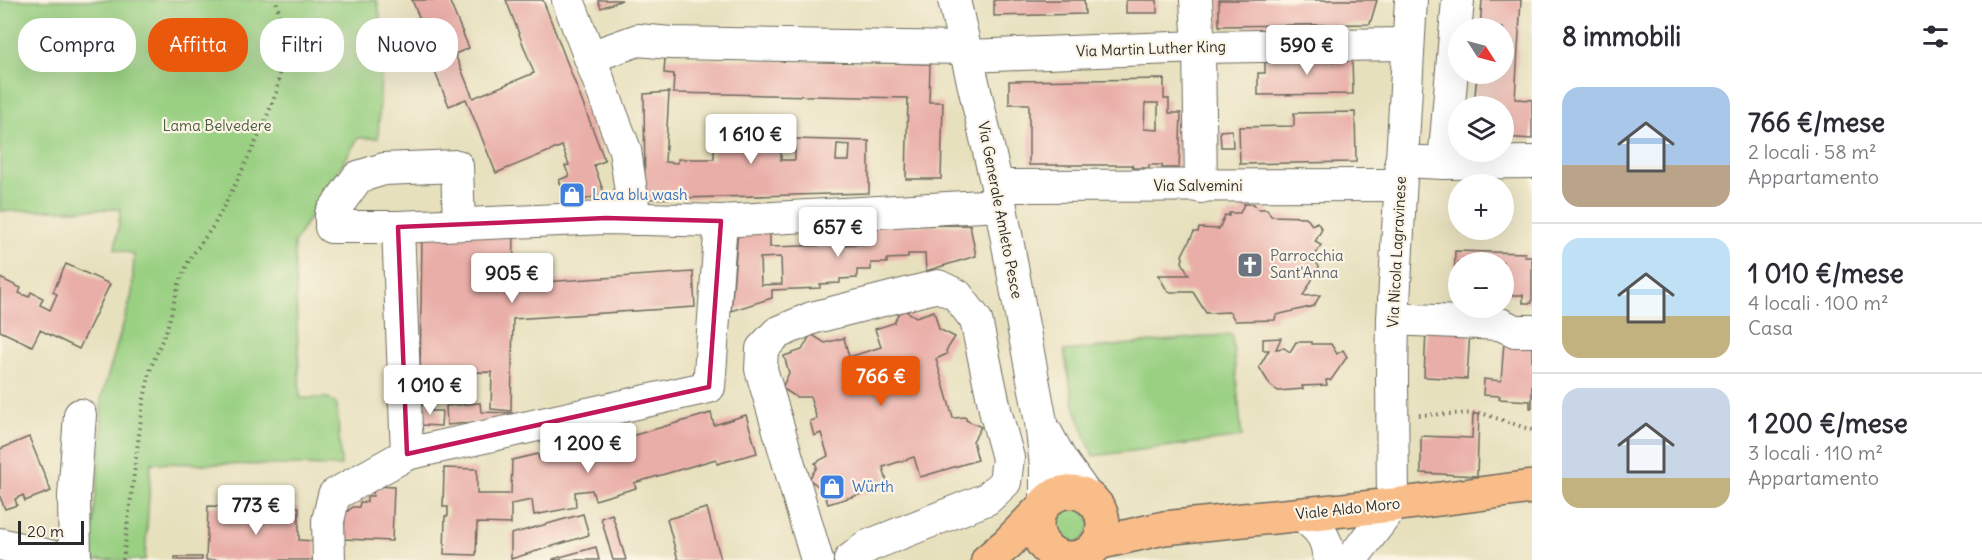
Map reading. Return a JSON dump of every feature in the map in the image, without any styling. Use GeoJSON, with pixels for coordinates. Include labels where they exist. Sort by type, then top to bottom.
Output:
{"type":"FeatureCollection","features":[{"type":"Feature","properties":{"kind":"main road","name":"Viale Aldo Moro"},"geometry":{"type":"LineString","coordinates":[[1006,560],[1075,553],[1164,528],[1393,505],[1532,487]]}},
{"type":"Feature","properties":{"kind":"main road"},"geometry":{"type":"LineString","coordinates":[[988,560],[1007,544],[1042,507],[1054,495],[1064,492],[1075,492],[1090,499],[1100,511],[1103,522],[1102,532],[1075,553],[1042,543],[1037,522],[1042,507]]}},
{"type":"Feature","properties":{"kind":"main road","name":"Viale Aldo Moro"},"geometry":{"type":"LineString","coordinates":[[1090,499],[1122,517],[1164,528]]}},
{"type":"Feature","properties":{"kind":"street"},"geometry":{"type":"LineString","coordinates":[[568,0],[625,150],[635,219]]}},
{"type":"Feature","properties":{"kind":"street","name":"Via Generale Amleto Pesce"},"geometry":{"type":"LineString","coordinates":[[954,0],[999,195],[1045,443],[1042,507]]}},
{"type":"Feature","properties":{"kind":"street"},"geometry":{"type":"LineString","coordinates":[[1196,0],[1201,187]]}},
{"type":"Feature","properties":{"kind":"street","name":"Via Nicola Lagravinese"},"geometry":{"type":"LineString","coordinates":[[1393,505],[1393,319],[1411,0]]}},
{"type":"Feature","properties":{"kind":"street"},"geometry":{"type":"LineString","coordinates":[[1444,163],[1458,0]]}},
{"type":"Feature","properties":{"kind":"street","name":"Via Martin Luther King"},"geometry":{"type":"LineString","coordinates":[[590,57],[639,40],[966,52],[1407,44]]}},
{"type":"Feature","properties":{"kind":"street","name":"Via Salvemini"},"geometry":{"type":"LineString","coordinates":[[459,224],[457,166],[384,169],[358,177],[331,214],[331,227],[398,227],[606,218],[721,221],[999,195],[1201,187],[1400,173],[1444,163],[1532,162]]}},
{"type":"Feature","properties":{"kind":"street"},"geometry":{"type":"LineString","coordinates":[[329,560],[328,521],[334,495],[406,454],[709,387],[721,221]]}},
{"type":"Feature","properties":{"kind":"street"},"geometry":{"type":"LineString","coordinates":[[398,227],[406,454]]}},
{"type":"Feature","properties":{"kind":"street"},"geometry":{"type":"LineString","coordinates":[[817,560],[761,369],[762,349],[777,333],[812,318],[938,286],[957,295],[976,320],[1008,458],[1005,482],[987,499],[868,546],[850,560]]}},
{"type":"Feature","properties":{"kind":"street"},"geometry":{"type":"LineString","coordinates":[[1393,319],[1500,324],[1515,330],[1532,331]]}},
{"type":"Feature","properties":{"kind":"street"},"geometry":{"type":"LineString","coordinates":[[75,560],[74,496],[80,415]]}},
{"type":"Feature","properties":{"kind":"street","name":"Via Generale Amleto Pesce"},"geometry":{"type":"LineString","coordinates":[[1041,422],[1061,460],[1090,499]]}},
{"type":"Feature","properties":{"kind":"street"},"geometry":{"type":"LineString","coordinates":[[1351,560],[1393,505]]}},
{"type":"Feature","properties":{"kind":"street"},"geometry":{"type":"LineString","coordinates":[[1301,514],[1320,529],[1328,545],[1329,560]]}},
{"type":"Feature","properties":{"kind":"street"},"geometry":{"type":"LineString","coordinates":[[0,544],[66,560]]}},
{"type":"Feature","properties":{"kind":"path"},"geometry":{"type":"LineString","coordinates":[[123,560],[143,404],[151,367],[167,329],[179,284],[189,260],[214,225],[233,189],[262,129],[277,91],[282,53],[281,24],[276,0]]}},
{"type":"Feature","properties":{"kind":"path"},"geometry":{"type":"LineString","coordinates":[[1392,416],[1481,413],[1532,430]]}},
{"type":"Feature","properties":{"kind":"highlighted area"},"geometry":{"type":"Polygon","coordinates":[[[606,218],[721,221],[709,387],[407,454],[398,227],[606,218]]]}},
{"type":"Feature","properties":{"kind":"green space","name":"Lama Belvedere"},"geometry":{"type":"Polygon","coordinates":[[[0,0],[377,0],[380,18],[356,18],[356,72],[381,72],[378,138],[358,138],[294,243],[300,398],[329,398],[337,405],[341,466],[151,463],[145,560],[89,560],[102,435],[101,399],[132,294],[134,254],[115,249],[121,209],[0,211],[0,0]]]}},
{"type":"Feature","properties":{"kind":"green space"},"geometry":{"type":"Polygon","coordinates":[[[1232,334],[1242,437],[1093,456],[1074,406],[1064,351],[1232,334]]]}},
{"type":"Feature","properties":{"kind":"green space"},"geometry":{"type":"Polygon","coordinates":[[[1069,505],[1084,512],[1090,523],[1087,535],[1074,545],[1060,540],[1050,530],[1052,515],[1060,506],[1069,505]]]}},
{"type":"Feature","properties":{"kind":"building"},"geometry":{"type":"Polygon","coordinates":[[[412,0],[449,0],[456,18],[419,18],[412,0]]]}},
{"type":"Feature","properties":{"kind":"building"},"geometry":{"type":"Polygon","coordinates":[[[506,0],[543,0],[605,161],[594,165],[604,193],[584,200],[582,197],[568,202],[559,180],[569,176],[565,166],[569,165],[562,146],[496,173],[466,99],[449,106],[435,72],[458,72],[458,61],[473,98],[534,73],[506,0]]]}},
{"type":"Feature","properties":{"kind":"building"},"geometry":{"type":"Polygon","coordinates":[[[598,0],[622,0],[601,8],[598,0]]]}},
{"type":"Feature","properties":{"kind":"building"},"geometry":{"type":"Polygon","coordinates":[[[994,0],[1084,0],[1085,14],[994,16],[994,0]]]}},
{"type":"Feature","properties":{"kind":"building"},"geometry":{"type":"Polygon","coordinates":[[[1126,0],[1157,0],[1157,13],[1126,13],[1126,0]]]}},
{"type":"Feature","properties":{"kind":"building"},"geometry":{"type":"Polygon","coordinates":[[[1219,0],[1377,0],[1370,24],[1219,26],[1219,0]]]}},
{"type":"Feature","properties":{"kind":"building"},"geometry":{"type":"Polygon","coordinates":[[[1482,0],[1521,0],[1515,99],[1532,100],[1532,139],[1514,138],[1514,96],[1475,96],[1476,84],[1514,84],[1514,18],[1481,18],[1482,0]]]}},
{"type":"Feature","properties":{"kind":"building"},"geometry":{"type":"Polygon","coordinates":[[[458,22],[469,48],[458,53],[458,22]]]}},
{"type":"Feature","properties":{"kind":"building"},"geometry":{"type":"Polygon","coordinates":[[[1352,57],[1353,94],[1258,95],[1258,73],[1265,73],[1265,58],[1352,57]]]}},
{"type":"Feature","properties":{"kind":"building"},"geometry":{"type":"Polygon","coordinates":[[[665,58],[930,64],[929,102],[943,102],[941,179],[906,179],[908,98],[673,93],[674,74],[664,73],[665,58]]]}},
{"type":"Feature","properties":{"kind":"building"},"geometry":{"type":"Polygon","coordinates":[[[1164,79],[1164,99],[1169,99],[1169,113],[1181,113],[1179,168],[1162,168],[1162,165],[1133,168],[1132,165],[1029,165],[1029,104],[1009,104],[1009,81],[1164,79]],[[1145,103],[1144,129],[1158,130],[1158,103],[1145,103]]]}},
{"type":"Feature","properties":{"kind":"building"},"geometry":{"type":"Polygon","coordinates":[[[669,92],[665,162],[678,163],[678,159],[714,159],[714,137],[869,141],[869,193],[645,199],[644,94],[669,92]],[[795,144],[781,145],[781,160],[795,160],[795,144]],[[837,144],[836,161],[849,161],[850,145],[837,144]]]}},
{"type":"Feature","properties":{"kind":"building"},"geometry":{"type":"Polygon","coordinates":[[[1355,112],[1356,162],[1240,164],[1239,127],[1294,126],[1294,113],[1355,112]]]}},
{"type":"Feature","properties":{"kind":"building"},"geometry":{"type":"Polygon","coordinates":[[[1232,130],[1233,147],[1221,147],[1220,131],[1232,130]]]}},
{"type":"Feature","properties":{"kind":"building","name":"Parrocchia Sant'Anna"},"geometry":{"type":"Polygon","coordinates":[[[1244,204],[1254,204],[1257,209],[1267,209],[1271,216],[1306,217],[1312,225],[1317,222],[1322,229],[1315,242],[1321,245],[1314,258],[1319,267],[1303,296],[1320,295],[1314,306],[1276,315],[1275,320],[1235,321],[1230,312],[1206,313],[1193,292],[1168,292],[1158,275],[1189,275],[1182,262],[1182,255],[1194,232],[1198,232],[1199,228],[1219,229],[1225,215],[1240,213],[1244,204]]]}},
{"type":"Feature","properties":{"kind":"building"},"geometry":{"type":"Polygon","coordinates":[[[970,225],[976,256],[926,271],[925,254],[908,254],[908,258],[887,259],[887,263],[871,263],[871,270],[857,270],[857,278],[840,279],[840,283],[820,284],[820,288],[772,290],[772,298],[731,311],[738,231],[770,230],[770,247],[870,244],[870,226],[970,225]],[[781,257],[760,258],[761,285],[782,284],[781,257]]]}},
{"type":"Feature","properties":{"kind":"building"},"geometry":{"type":"Polygon","coordinates":[[[514,233],[513,284],[693,272],[695,307],[513,319],[511,411],[491,409],[492,372],[434,373],[431,377],[420,378],[422,234],[514,233]]]}},
{"type":"Feature","properties":{"kind":"building"},"geometry":{"type":"Polygon","coordinates":[[[1514,253],[1525,253],[1525,257],[1532,257],[1532,303],[1523,303],[1523,295],[1514,295],[1514,253]]]}},
{"type":"Feature","properties":{"kind":"building"},"geometry":{"type":"Polygon","coordinates":[[[66,264],[110,284],[79,349],[40,330],[32,346],[0,331],[0,278],[21,288],[19,293],[29,297],[31,292],[43,298],[40,305],[50,310],[57,294],[53,292],[66,264]]]}},
{"type":"Feature","properties":{"kind":"building"},"geometry":{"type":"Polygon","coordinates":[[[901,308],[916,317],[934,311],[939,329],[955,337],[946,351],[947,354],[936,359],[953,418],[966,417],[966,420],[981,427],[973,441],[978,460],[920,477],[914,457],[883,467],[888,486],[828,504],[823,490],[809,479],[817,467],[815,463],[828,456],[821,433],[814,436],[810,421],[817,419],[810,397],[796,397],[782,388],[789,373],[784,356],[802,350],[811,334],[825,343],[844,338],[849,357],[881,347],[875,329],[894,323],[901,308]]]}},
{"type":"Feature","properties":{"kind":"building"},"geometry":{"type":"Polygon","coordinates":[[[1426,328],[1470,330],[1467,379],[1424,377],[1426,328]]]}},
{"type":"Feature","properties":{"kind":"building"},"geometry":{"type":"Polygon","coordinates":[[[1281,338],[1276,349],[1284,348],[1290,352],[1296,342],[1331,344],[1337,354],[1343,350],[1347,357],[1331,380],[1326,380],[1327,385],[1302,386],[1303,389],[1278,391],[1270,385],[1259,367],[1269,350],[1263,350],[1263,339],[1281,338]]]}},
{"type":"Feature","properties":{"kind":"building"},"geometry":{"type":"Polygon","coordinates":[[[1504,342],[1532,344],[1532,408],[1530,408],[1530,401],[1499,399],[1500,396],[1483,395],[1484,379],[1501,381],[1504,342]]]}},
{"type":"Feature","properties":{"kind":"building"},"geometry":{"type":"Polygon","coordinates":[[[425,401],[432,406],[431,411],[442,411],[441,426],[421,425],[420,409],[425,401]]]}},
{"type":"Feature","properties":{"kind":"building"},"geometry":{"type":"Polygon","coordinates":[[[480,403],[481,412],[512,413],[511,419],[447,425],[446,406],[480,403]]]}},
{"type":"Feature","properties":{"kind":"building"},"geometry":{"type":"Polygon","coordinates":[[[711,413],[714,425],[746,415],[757,453],[717,464],[716,459],[634,483],[636,488],[595,500],[592,490],[575,492],[576,507],[534,515],[532,500],[511,504],[511,524],[477,523],[476,555],[444,554],[445,516],[448,516],[448,507],[443,507],[444,468],[477,469],[477,494],[511,494],[512,460],[538,454],[539,459],[555,456],[554,451],[580,445],[586,463],[618,453],[614,441],[711,413]]]}},
{"type":"Feature","properties":{"kind":"building"},"geometry":{"type":"Polygon","coordinates":[[[1473,414],[1479,414],[1477,476],[1421,473],[1421,436],[1472,438],[1473,414]]]}},
{"type":"Feature","properties":{"kind":"building"},"geometry":{"type":"Polygon","coordinates":[[[29,437],[51,491],[25,501],[23,495],[15,499],[17,505],[5,509],[0,497],[0,449],[29,437]]]}},
{"type":"Feature","properties":{"kind":"building"},"geometry":{"type":"Polygon","coordinates":[[[374,486],[394,487],[392,541],[344,539],[345,513],[353,507],[359,507],[360,502],[367,502],[367,496],[373,496],[374,486]]]}},
{"type":"Feature","properties":{"kind":"building"},"geometry":{"type":"Polygon","coordinates":[[[208,506],[232,507],[232,516],[275,517],[276,507],[299,507],[299,540],[315,541],[315,560],[206,560],[208,506]]]}},
{"type":"Feature","properties":{"kind":"building"},"geometry":{"type":"Polygon","coordinates":[[[707,508],[721,560],[678,560],[667,519],[707,508]]]}},
{"type":"Feature","properties":{"kind":"building"},"geometry":{"type":"Polygon","coordinates":[[[583,514],[589,535],[511,559],[511,534],[583,514]]]}},
{"type":"Feature","properties":{"kind":"building"},"geometry":{"type":"Polygon","coordinates":[[[612,514],[626,560],[613,560],[601,518],[612,514]]]}},
{"type":"Feature","properties":{"kind":"building"},"geometry":{"type":"Polygon","coordinates":[[[596,547],[599,560],[553,560],[553,559],[596,547]]]}},
{"type":"Feature","properties":{"kind":"building"},"geometry":{"type":"Polygon","coordinates":[[[175,557],[202,557],[202,560],[175,560],[175,557]]]}},
{"type":"Feature","properties":{"kind":"place","name":"Lava blu wash"},"geometry":{"type":"Point","coordinates":[572,195]}},
{"type":"Feature","properties":{"kind":"place","name":"Parrocchia Sant'Anna"},"geometry":{"type":"Point","coordinates":[1250,265]}},
{"type":"Feature","properties":{"kind":"place","name":"Würth"},"geometry":{"type":"Point","coordinates":[832,487]}}]}
